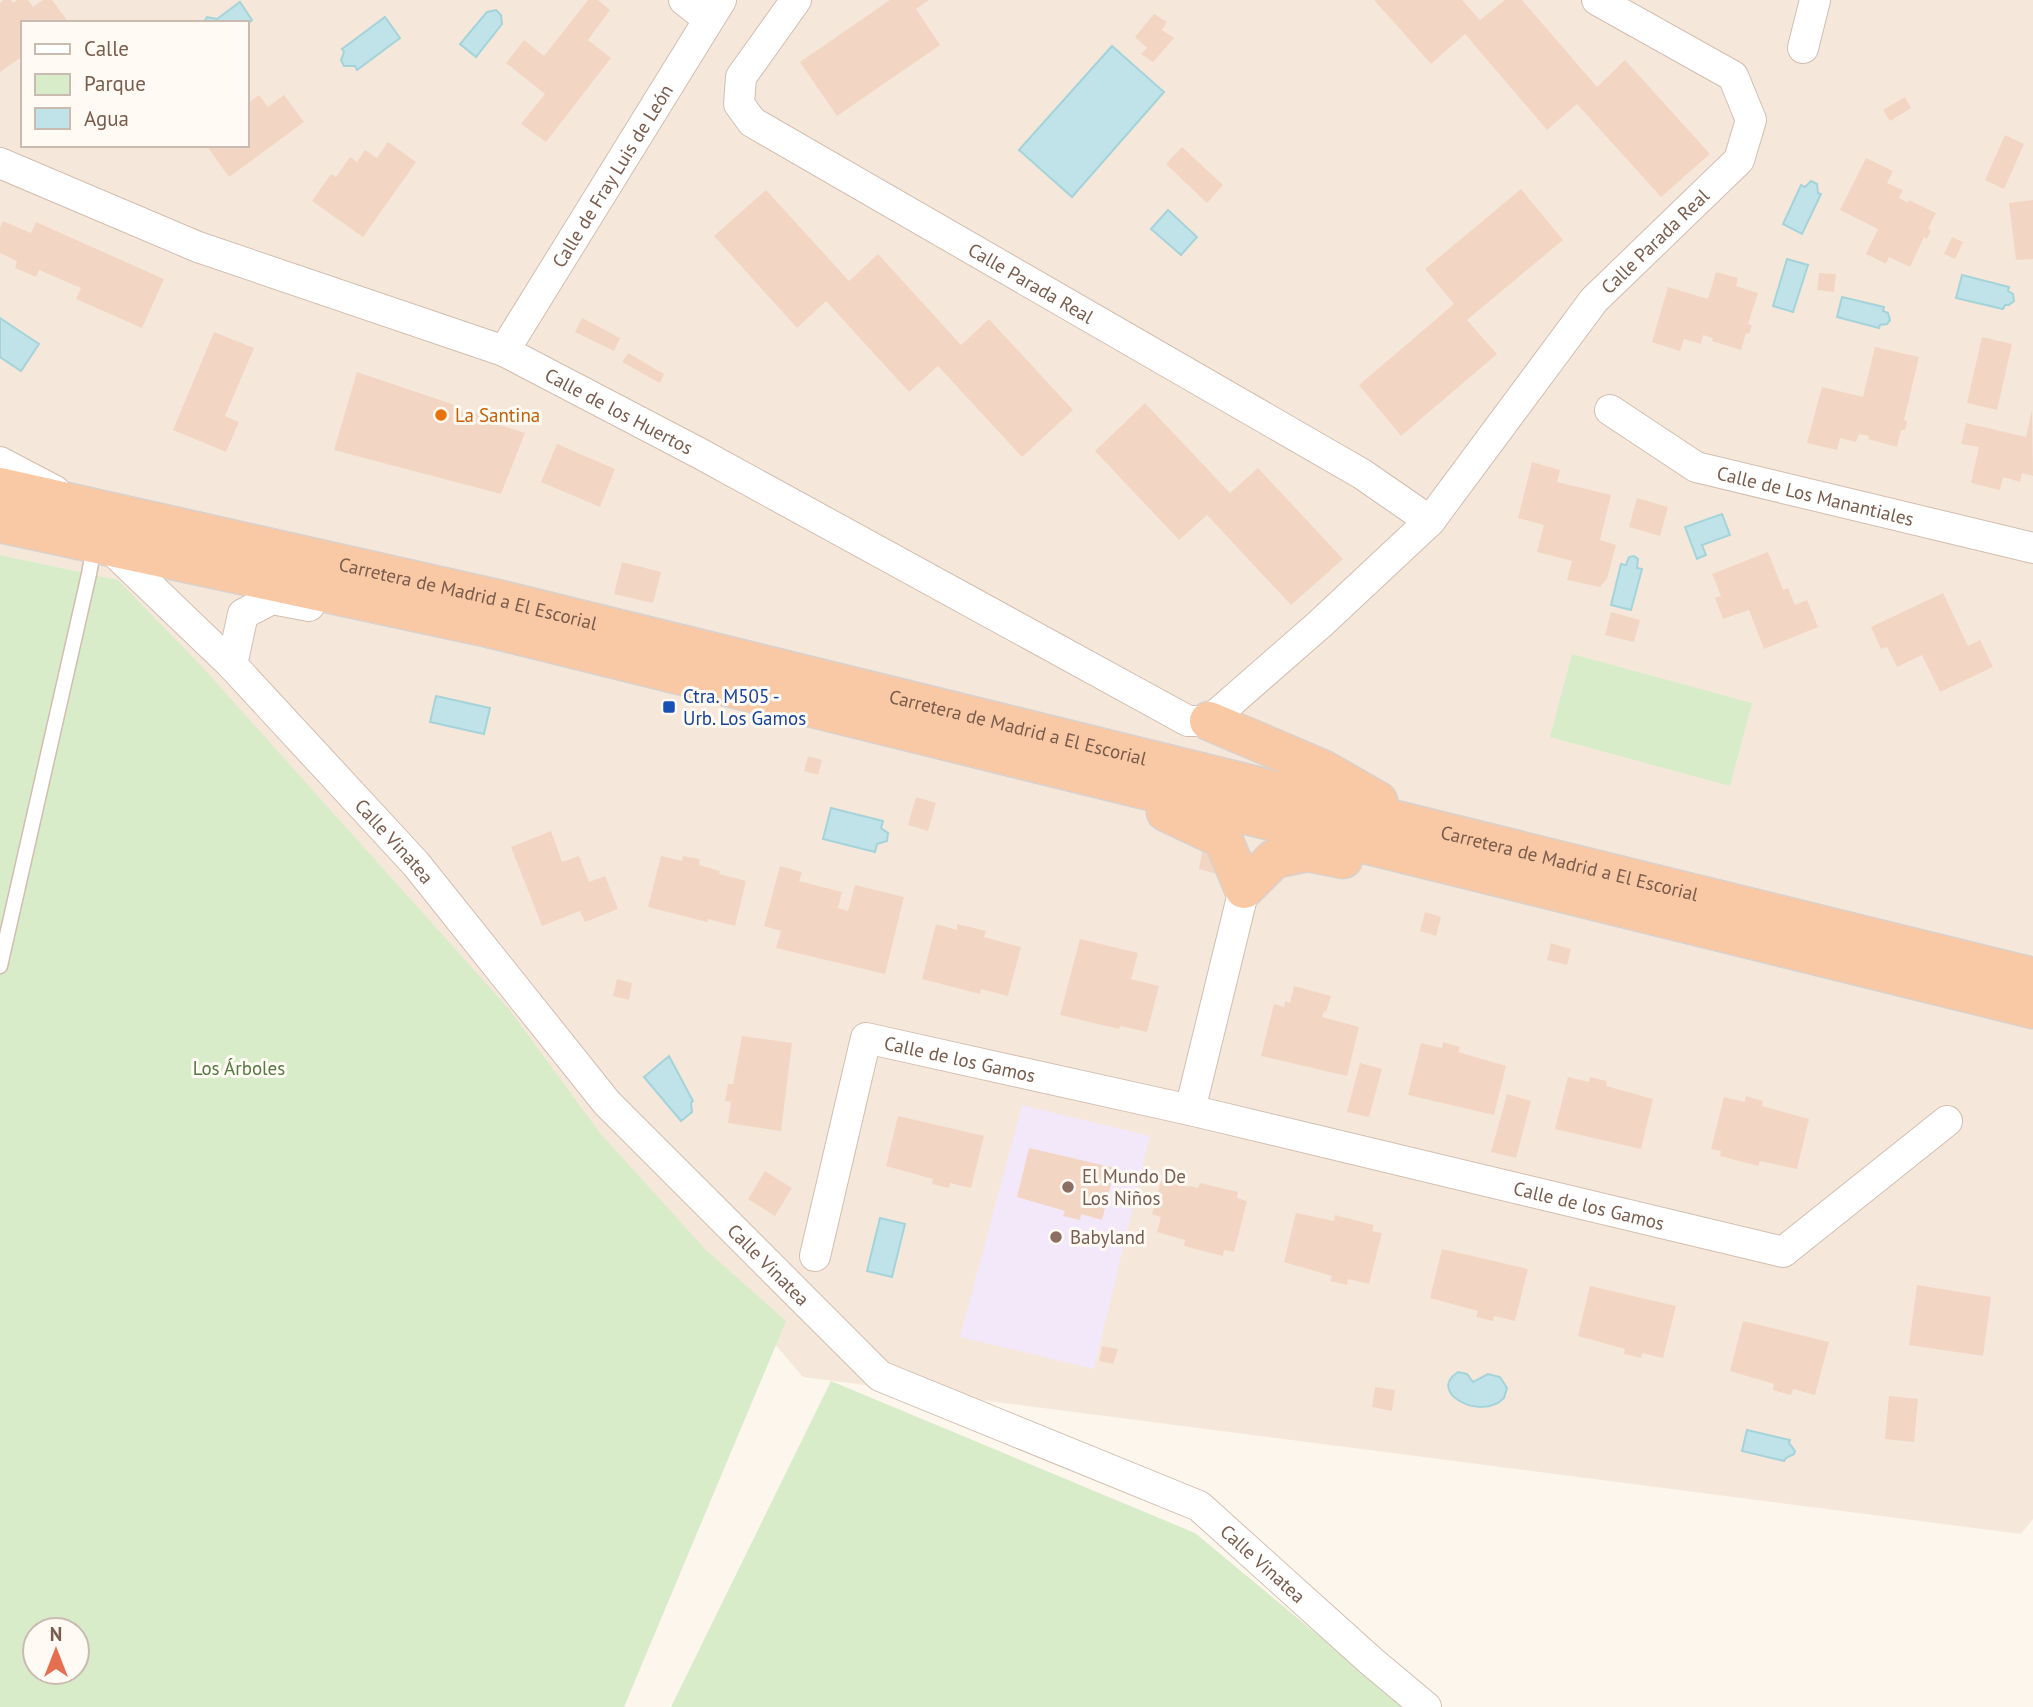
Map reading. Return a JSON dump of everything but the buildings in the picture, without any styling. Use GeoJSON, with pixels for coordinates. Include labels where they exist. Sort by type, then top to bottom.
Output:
{"type":"FeatureCollection","features":[{"type":"Feature","properties":{"kind":"highway","name":"Carretera de Madrid a El Escorial"},"geometry":{"type":"LineString","coordinates":[[0,487],[496,599],[1420,824],[2033,977]]}},
{"type":"Feature","properties":{"kind":"highway","name":"Carretera de Madrid a El Escorial"},"geometry":{"type":"LineString","coordinates":[[0,523],[489,628],[2033,1009]]}},
{"type":"Feature","properties":{"kind":"highway"},"geometry":{"type":"LineString","coordinates":[[1209,720],[1322,769],[1420,824]]}},
{"type":"Feature","properties":{"kind":"highway"},"geometry":{"type":"LineString","coordinates":[[1094,778],[1223,839],[1244,889],[1273,859],[1308,852],[1424,876],[1518,882]]}},
{"type":"Feature","properties":{"kind":"street"},"geometry":{"type":"LineString","coordinates":[[684,0],[714,9]]}},
{"type":"Feature","properties":{"kind":"street","name":"Calle Parada Real"},"geometry":{"type":"LineString","coordinates":[[796,0],[741,77],[739,104],[752,122],[1362,474],[1430,521]]}},
{"type":"Feature","properties":{"kind":"street","name":"Calle Parada Real"},"geometry":{"type":"LineString","coordinates":[[1209,720],[1320,624],[1430,521],[1594,300],[1739,160],[1751,120],[1733,76],[1597,0]]}},
{"type":"Feature","properties":{"kind":"street"},"geometry":{"type":"LineString","coordinates":[[1803,48],[1815,0]]}},
{"type":"Feature","properties":{"kind":"street","name":"Calle de Fray Luis de León"},"geometry":{"type":"LineString","coordinates":[[504,351],[714,9]]}},
{"type":"Feature","properties":{"kind":"street","name":"Calle de los Huertos"},"geometry":{"type":"LineString","coordinates":[[0,163],[198,247],[504,351],[699,453],[1188,720],[1209,720]]}},
{"type":"Feature","properties":{"kind":"street","name":"Calle de Los Manantiales"},"geometry":{"type":"LineString","coordinates":[[1610,411],[1696,467],[2033,548]]}},
{"type":"Feature","properties":{"kind":"street"},"geometry":{"type":"LineString","coordinates":[[0,462],[83,505]]}},
{"type":"Feature","properties":{"kind":"street","name":"Calle Vinatea"},"geometry":{"type":"LineString","coordinates":[[101,546],[232,666],[416,864],[607,1103],[880,1376],[1199,1506],[1426,1707]]}},
{"type":"Feature","properties":{"kind":"street"},"geometry":{"type":"LineString","coordinates":[[232,666],[243,614],[272,599],[394,623],[489,628]]}},
{"type":"Feature","properties":{"kind":"street"},"geometry":{"type":"LineString","coordinates":[[1190,1110],[1244,889]]}},
{"type":"Feature","properties":{"kind":"street","name":"Calle de los Gamos"},"geometry":{"type":"LineString","coordinates":[[816,1256],[866,1038],[1190,1110],[1783,1252],[1947,1121]]}},
{"type":"Feature","properties":{"kind":"lane"},"geometry":{"type":"LineString","coordinates":[[0,966],[89,574],[101,546]]}},
{"type":"Feature","properties":{"kind":"shaded area"},"geometry":{"type":"Polygon","coordinates":[[[0,0],[2033,0],[2033,1519],[2021,1534],[803,1377],[118,580],[0,555],[0,0]]]}},
{"type":"Feature","properties":{"kind":"shaded area","name":"Babyland"},"geometry":{"type":"Polygon","coordinates":[[[1022,1105],[1150,1136],[1094,1369],[960,1337],[1022,1105]]]}},
{"type":"Feature","properties":{"kind":"green space","name":"Los Árboles"},"geometry":{"type":"Polygon","coordinates":[[[0,555],[118,580],[204,669],[509,1009],[600,1133],[705,1249],[786,1321],[624,1707],[0,1707],[0,555]]]}},
{"type":"Feature","properties":{"kind":"green space"},"geometry":{"type":"Polygon","coordinates":[[[1572,654],[1752,703],[1730,786],[1550,737],[1572,654]]]}},
{"type":"Feature","properties":{"kind":"green space"},"geometry":{"type":"Polygon","coordinates":[[[831,1381],[1195,1533],[1405,1707],[671,1707],[831,1381]]]}},
{"type":"Feature","properties":{"kind":"water"},"geometry":{"type":"Polygon","coordinates":[[[240,2],[252,20],[248,23],[248,21],[204,21],[207,17],[217,19],[240,2]]]}},
{"type":"Feature","properties":{"kind":"water"},"geometry":{"type":"Polygon","coordinates":[[[496,10],[501,15],[502,24],[476,57],[460,44],[487,12],[496,10]]]}},
{"type":"Feature","properties":{"kind":"water"},"geometry":{"type":"Polygon","coordinates":[[[385,17],[400,38],[357,70],[355,66],[344,66],[341,60],[344,52],[342,49],[385,17]]]}},
{"type":"Feature","properties":{"kind":"water"},"geometry":{"type":"Polygon","coordinates":[[[1112,46],[1164,92],[1072,197],[1019,150],[1112,46]]]}},
{"type":"Feature","properties":{"kind":"water"},"geometry":{"type":"Polygon","coordinates":[[[1811,181],[1817,184],[1818,193],[1821,194],[1802,234],[1783,224],[1801,185],[1805,187],[1811,181]]]}},
{"type":"Feature","properties":{"kind":"water"},"geometry":{"type":"Polygon","coordinates":[[[1168,210],[1197,237],[1181,255],[1151,229],[1168,210]]]}},
{"type":"Feature","properties":{"kind":"water"},"geometry":{"type":"Polygon","coordinates":[[[1787,259],[1808,265],[1793,312],[1773,306],[1787,259]]]}},
{"type":"Feature","properties":{"kind":"water"},"geometry":{"type":"Polygon","coordinates":[[[1962,275],[2009,287],[2008,291],[2013,294],[2014,301],[2003,309],[1956,298],[1962,275]]]}},
{"type":"Feature","properties":{"kind":"water"},"geometry":{"type":"Polygon","coordinates":[[[1842,297],[1884,307],[1883,311],[1888,313],[1890,320],[1879,328],[1837,317],[1842,297]]]}},
{"type":"Feature","properties":{"kind":"water"},"geometry":{"type":"Polygon","coordinates":[[[0,318],[39,344],[21,371],[0,357],[0,318]]]}},
{"type":"Feature","properties":{"kind":"water"},"geometry":{"type":"Polygon","coordinates":[[[1722,514],[1730,535],[1702,545],[1706,555],[1697,559],[1685,527],[1722,514]]]}},
{"type":"Feature","properties":{"kind":"water"},"geometry":{"type":"Polygon","coordinates":[[[1629,557],[1638,559],[1637,568],[1642,569],[1631,610],[1611,605],[1621,564],[1626,565],[1629,557]]]}},
{"type":"Feature","properties":{"kind":"water"},"geometry":{"type":"Polygon","coordinates":[[[436,696],[490,708],[484,734],[430,722],[436,696]]]}},
{"type":"Feature","properties":{"kind":"water"},"geometry":{"type":"Polygon","coordinates":[[[831,808],[883,821],[881,828],[888,833],[887,841],[877,844],[875,852],[823,839],[831,808]]]}},
{"type":"Feature","properties":{"kind":"water"},"geometry":{"type":"Polygon","coordinates":[[[669,1056],[693,1101],[692,1112],[681,1121],[644,1077],[669,1056]]]}},
{"type":"Feature","properties":{"kind":"water"},"geometry":{"type":"Polygon","coordinates":[[[880,1218],[905,1224],[892,1277],[867,1271],[880,1218]]]}},
{"type":"Feature","properties":{"kind":"water"},"geometry":{"type":"Polygon","coordinates":[[[1458,1372],[1467,1374],[1473,1382],[1488,1374],[1500,1377],[1507,1388],[1504,1398],[1494,1405],[1483,1407],[1460,1402],[1448,1388],[1450,1380],[1458,1372]]]}},
{"type":"Feature","properties":{"kind":"water"},"geometry":{"type":"Polygon","coordinates":[[[1747,1430],[1790,1440],[1794,1454],[1784,1461],[1742,1451],[1747,1430]]]}},
{"type":"Feature","properties":{"kind":"place","name":"La Santina"},"geometry":{"type":"Point","coordinates":[441,415]}},
{"type":"Feature","properties":{"kind":"place","name":"Ctra. M505 - Urb. Los Gamos"},"geometry":{"type":"Point","coordinates":[669,707]}},
{"type":"Feature","properties":{"kind":"place","name":"El Mundo De Los Niños"},"geometry":{"type":"Point","coordinates":[1068,1187]}},
{"type":"Feature","properties":{"kind":"place","name":"Babyland"},"geometry":{"type":"Point","coordinates":[1056,1237]}}]}
